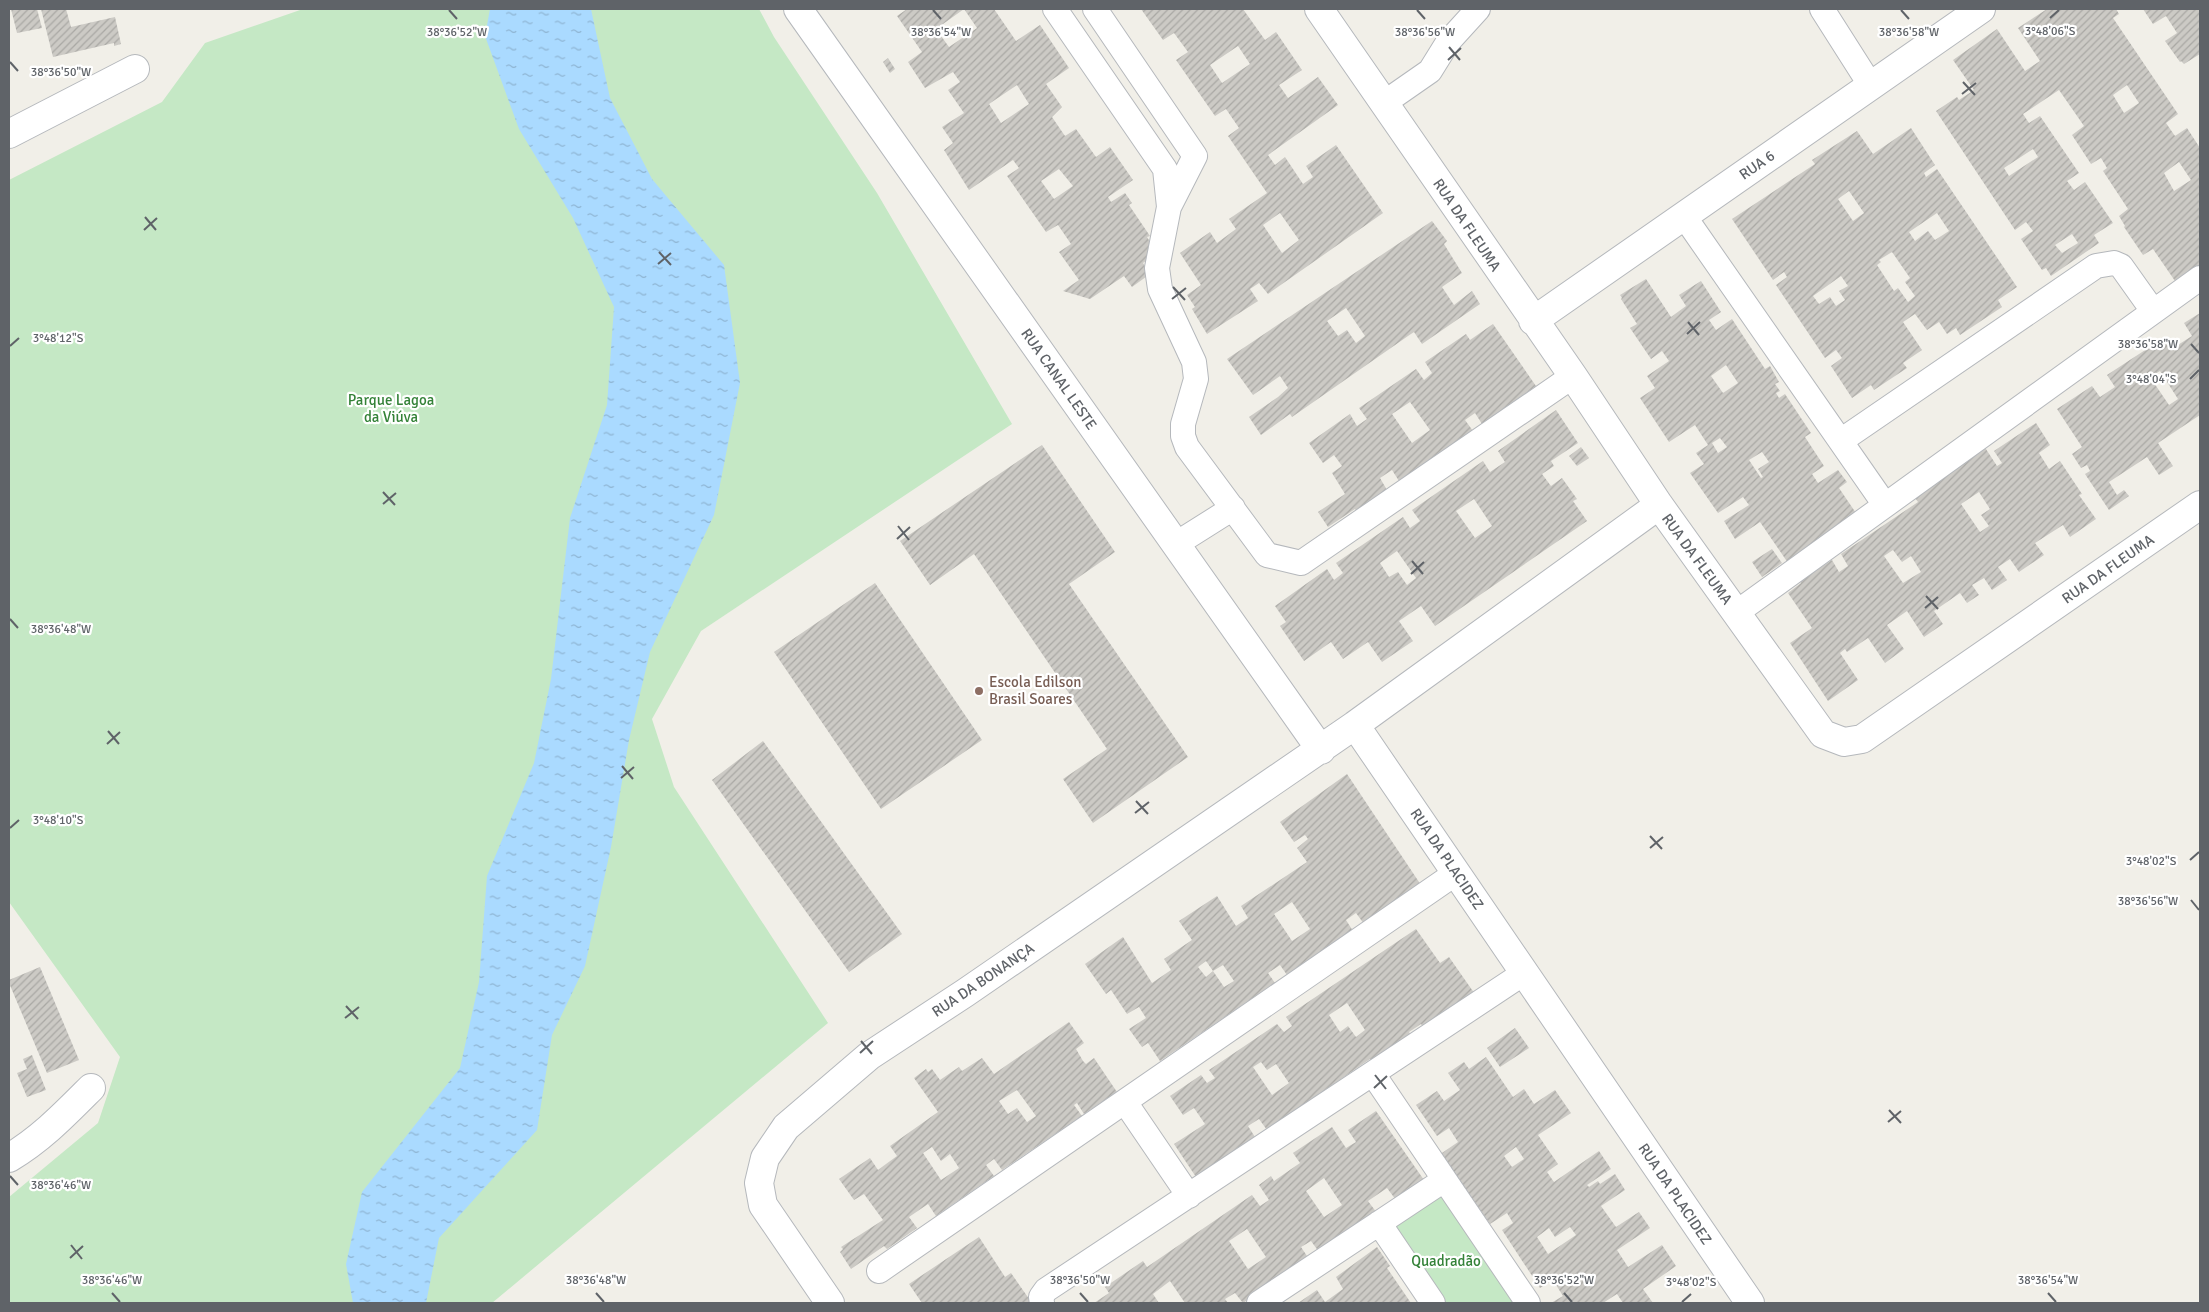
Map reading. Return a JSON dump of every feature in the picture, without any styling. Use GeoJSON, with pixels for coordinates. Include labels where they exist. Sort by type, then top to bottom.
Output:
{"type":"FeatureCollection","features":[{"type":"Feature","properties":{"kind":"street","name":"RUA CANAL LESTE"},"geometry":{"type":"LineString","coordinates":[[798,9],[1321,750]]}},
{"type":"Feature","properties":{"kind":"street","name":"RUA DA FLEUMA"},"geometry":{"type":"LineString","coordinates":[[1319,9],[1533,321],[1573,376],[1659,505],[1823,734],[1844,742],[1862,739],[2200,505]]}},
{"type":"Feature","properties":{"kind":"street","name":"RUA 6"},"geometry":{"type":"LineString","coordinates":[[1533,321],[1981,9]]}},
{"type":"Feature","properties":{"kind":"street"},"geometry":{"type":"LineString","coordinates":[[9,134],[135,68]]}},
{"type":"Feature","properties":{"kind":"street"},"geometry":{"type":"LineString","coordinates":[[1355,725],[1659,505]]}},
{"type":"Feature","properties":{"kind":"street","name":"RUA DA BONANÇA"},"geometry":{"type":"LineString","coordinates":[[830,1303],[763,1205],[759,1183],[765,1158],[786,1127],[869,1056],[965,993],[1355,725]]}},
{"type":"Feature","properties":{"kind":"street","name":"RUA DA PLACIDEZ"},"geometry":{"type":"LineString","coordinates":[[1355,725],[1750,1303]]}},
{"type":"Feature","properties":{"kind":"street"},"geometry":{"type":"LineString","coordinates":[[9,1158],[55,1125],[91,1088]]}},
{"type":"Feature","properties":{"kind":"lane"},"geometry":{"type":"LineString","coordinates":[[1055,9],[1165,169],[1169,207]]}},
{"type":"Feature","properties":{"kind":"lane"},"geometry":{"type":"LineString","coordinates":[[1095,9],[1195,156],[1169,207],[1157,268],[1160,289],[1194,362],[1196,379],[1183,424],[1183,436],[1187,446],[1267,555],[1301,563],[1573,376]]}},
{"type":"Feature","properties":{"kind":"lane"},"geometry":{"type":"LineString","coordinates":[[1384,103],[1430,71],[1448,42],[1478,9]]}},
{"type":"Feature","properties":{"kind":"lane"},"geometry":{"type":"LineString","coordinates":[[1822,9],[1871,86]]}},
{"type":"Feature","properties":{"kind":"lane"},"geometry":{"type":"LineString","coordinates":[[1684,216],[1842,440],[1885,505]]}},
{"type":"Feature","properties":{"kind":"lane"},"geometry":{"type":"LineString","coordinates":[[1842,440],[2096,266],[2114,263],[2121,266],[2153,311]]}},
{"type":"Feature","properties":{"kind":"lane"},"geometry":{"type":"LineString","coordinates":[[1736,613],[2200,278]]}},
{"type":"Feature","properties":{"kind":"lane"},"geometry":{"type":"LineString","coordinates":[[1176,544],[1232,508]]}},
{"type":"Feature","properties":{"kind":"lane"},"geometry":{"type":"LineString","coordinates":[[879,1271],[1456,873]]}},
{"type":"Feature","properties":{"kind":"lane"},"geometry":{"type":"LineString","coordinates":[[1042,1303],[1041,1297],[1046,1290],[1524,973]]}},
{"type":"Feature","properties":{"kind":"lane"},"geometry":{"type":"LineString","coordinates":[[1373,1074],[1528,1303]]}},
{"type":"Feature","properties":{"kind":"lane"},"geometry":{"type":"LineString","coordinates":[[1125,1102],[1189,1196]]}},
{"type":"Feature","properties":{"kind":"lane"},"geometry":{"type":"LineString","coordinates":[[1259,1303],[1444,1180]]}},
{"type":"Feature","properties":{"kind":"lane"},"geometry":{"type":"LineString","coordinates":[[1379,1223],[1433,1303]]}},
{"type":"Feature","properties":{"kind":"green space","name":"Parque Lagoa da Viúva"},"geometry":{"type":"Polygon","coordinates":[[[303,9],[759,9],[774,37],[877,193],[1012,424],[701,631],[652,719],[674,787],[828,1023],[492,1303],[9,1303],[9,1197],[98,1123],[120,1057],[9,902],[9,180],[162,102],[205,43],[303,9]]]}},
{"type":"Feature","properties":{"kind":"green space","name":"Quadradão"},"geometry":{"type":"Polygon","coordinates":[[[1436,1181],[1523,1303],[1427,1303],[1376,1225],[1436,1181]]]}},
{"type":"Feature","properties":{"kind":"water"},"geometry":{"type":"Polygon","coordinates":[[[490,9],[591,9],[610,98],[652,179],[724,265],[740,383],[714,515],[650,652],[629,740],[611,847],[585,966],[552,1035],[537,1130],[439,1238],[426,1303],[353,1303],[346,1264],[362,1192],[460,1068],[479,982],[487,876],[534,763],[551,679],[570,518],[607,405],[614,307],[573,218],[519,129],[485,36],[490,9]]]}},
{"type":"Feature","properties":{"kind":"building"},"geometry":{"type":"Polygon","coordinates":[[[11,9],[37,9],[42,28],[17,33],[11,9]]]}},
{"type":"Feature","properties":{"kind":"building"},"geometry":{"type":"Polygon","coordinates":[[[41,9],[66,9],[71,27],[115,17],[121,44],[114,46],[114,43],[53,57],[41,9]]]}},
{"type":"Feature","properties":{"kind":"building"},"geometry":{"type":"Polygon","coordinates":[[[907,9],[964,9],[994,9],[1016,41],[1040,25],[1069,68],[1046,84],[1062,107],[1052,117],[1065,136],[1076,129],[1096,157],[1110,147],[1133,180],[1108,197],[1111,202],[1125,193],[1132,203],[1129,205],[1150,236],[1147,237],[1157,253],[1143,263],[1150,274],[1132,287],[1124,276],[1090,299],[1063,291],[1079,280],[1059,252],[1071,244],[1058,225],[1046,232],[1007,176],[1019,168],[1013,160],[969,190],[944,150],[953,143],[942,127],[964,113],[948,90],[960,82],[953,72],[925,88],[908,62],[922,52],[897,16],[907,9]],[[964,9],[936,29],[949,47],[977,28],[964,9]],[[1017,85],[989,104],[1001,123],[1029,104],[1017,85]],[[1059,169],[1041,181],[1054,199],[1073,186],[1059,169]]]}},
{"type":"Feature","properties":{"kind":"building"},"geometry":{"type":"Polygon","coordinates":[[[1141,9],[1243,9],[1265,40],[1276,32],[1302,70],[1279,85],[1288,98],[1318,77],[1338,105],[1268,155],[1275,165],[1285,157],[1303,184],[1313,177],[1306,166],[1336,145],[1383,213],[1268,294],[1259,283],[1250,289],[1258,301],[1207,334],[1192,309],[1195,307],[1187,295],[1201,285],[1180,253],[1210,232],[1217,243],[1236,229],[1229,219],[1267,193],[1228,136],[1239,128],[1226,109],[1215,116],[1176,60],[1188,52],[1174,33],[1163,40],[1141,9]],[[1238,46],[1210,65],[1222,83],[1250,64],[1238,46]],[[1280,213],[1263,225],[1282,253],[1299,240],[1280,213]]]}},
{"type":"Feature","properties":{"kind":"building"},"geometry":{"type":"Polygon","coordinates":[[[2047,9],[2116,9],[2119,14],[2113,18],[2178,114],[2166,123],[2175,136],[2187,128],[2200,148],[2200,276],[2169,294],[2166,288],[2175,281],[2153,249],[2143,255],[2124,227],[2119,216],[2128,209],[2103,171],[2107,168],[2101,158],[2091,164],[2072,135],[2084,126],[2059,90],[2023,114],[2029,123],[2040,116],[2079,173],[2067,181],[2074,190],[2085,182],[2113,223],[2094,235],[2099,243],[2051,276],[2046,268],[2042,270],[2021,239],[2033,231],[2026,222],[2015,230],[1936,111],[1957,97],[1959,100],[1974,90],[1953,60],[1997,29],[2025,71],[2040,61],[2018,28],[2047,9]],[[2127,85],[2113,95],[2124,113],[2139,103],[2127,85]],[[2033,149],[2004,168],[2009,176],[2038,157],[2033,149]],[[2179,162],[2164,173],[2174,191],[2191,180],[2179,162]],[[2072,234],[2055,245],[2062,253],[2078,243],[2072,234]]]}},
{"type":"Feature","properties":{"kind":"building"},"geometry":{"type":"Polygon","coordinates":[[[2143,9],[2200,9],[2200,54],[2184,64],[2180,62],[2165,41],[2177,33],[2166,16],[2153,24],[2143,9]]]}},
{"type":"Feature","properties":{"kind":"building"},"geometry":{"type":"Polygon","coordinates":[[[888,58],[895,69],[890,73],[883,62],[888,58]]]}},
{"type":"Feature","properties":{"kind":"building"},"geometry":{"type":"Polygon","coordinates":[[[1911,128],[1935,165],[1924,173],[1926,177],[1937,169],[2017,287],[1998,300],[2002,307],[1960,335],[1956,328],[1947,334],[1939,322],[1927,330],[1915,314],[1903,322],[1922,350],[1903,363],[1907,368],[1874,390],[1871,385],[1852,398],[1831,366],[1842,358],[1836,350],[1825,358],[1776,285],[1787,277],[1784,272],[1773,280],[1732,219],[1815,164],[1812,160],[1857,131],[1873,154],[1911,128]],[[1849,191],[1838,199],[1853,221],[1864,213],[1849,191]],[[1937,213],[1909,232],[1915,241],[1928,231],[1935,240],[1949,231],[1937,213]],[[1892,252],[1879,260],[1881,262],[1877,265],[1894,291],[1898,288],[1908,302],[1915,296],[1905,282],[1910,278],[1892,252]],[[1841,276],[1813,296],[1819,304],[1830,297],[1836,306],[1845,300],[1839,291],[1848,286],[1841,276]]]}},
{"type":"Feature","properties":{"kind":"building"},"geometry":{"type":"Polygon","coordinates":[[[1432,221],[1447,241],[1444,244],[1462,273],[1442,287],[1454,305],[1472,291],[1480,304],[1422,344],[1414,332],[1292,417],[1290,414],[1261,435],[1249,417],[1288,388],[1280,376],[1253,395],[1227,359],[1432,221]],[[1346,308],[1327,321],[1338,336],[1347,330],[1356,343],[1365,336],[1346,308]]]}},
{"type":"Feature","properties":{"kind":"building"},"geometry":{"type":"Polygon","coordinates":[[[1646,279],[1671,317],[1686,306],[1679,295],[1701,281],[1721,312],[1709,320],[1716,330],[1732,319],[1765,369],[1770,366],[1779,382],[1775,384],[1780,391],[1776,393],[1779,398],[1785,394],[1811,433],[1805,437],[1824,466],[1812,474],[1818,483],[1838,470],[1847,482],[1839,488],[1858,516],[1788,563],[1760,522],[1735,539],[1724,521],[1749,505],[1743,497],[1718,513],[1690,473],[1704,464],[1696,453],[1708,445],[1695,425],[1669,442],[1640,398],[1655,388],[1647,376],[1669,361],[1662,351],[1651,359],[1630,328],[1637,324],[1620,295],[1646,279]],[[1726,365],[1711,376],[1723,393],[1738,383],[1726,365]],[[1720,438],[1712,443],[1718,453],[1727,447],[1720,438]],[[1762,452],[1749,460],[1761,478],[1763,477],[1758,469],[1769,462],[1762,452]]]}},
{"type":"Feature","properties":{"kind":"building"},"geometry":{"type":"Polygon","coordinates":[[[2200,313],[2200,415],[2158,443],[2173,466],[2159,475],[2147,457],[2109,482],[2117,495],[2124,490],[2129,496],[2109,510],[2085,474],[2090,471],[2087,465],[2081,468],[2072,454],[2082,447],[2057,409],[2092,386],[2100,397],[2115,387],[2107,375],[2165,337],[2173,348],[2192,336],[2184,323],[2200,313]],[[2160,371],[2150,377],[2169,405],[2178,399],[2160,371]]]}},
{"type":"Feature","properties":{"kind":"building"},"geometry":{"type":"Polygon","coordinates":[[[1493,324],[1536,386],[1482,424],[1475,413],[1465,420],[1473,431],[1399,481],[1392,470],[1380,478],[1387,490],[1328,527],[1318,512],[1345,494],[1332,473],[1342,466],[1334,455],[1323,463],[1309,443],[1350,414],[1357,426],[1367,419],[1359,408],[1416,369],[1424,380],[1432,373],[1425,362],[1466,334],[1470,340],[1493,324]],[[1410,402],[1392,414],[1412,443],[1430,430],[1410,402]]]}},
{"type":"Feature","properties":{"kind":"building"},"geometry":{"type":"Polygon","coordinates":[[[1556,410],[1578,443],[1551,461],[1554,466],[1542,474],[1551,486],[1562,478],[1577,499],[1573,501],[1587,521],[1435,626],[1421,606],[1399,621],[1413,641],[1382,662],[1368,642],[1343,659],[1331,642],[1304,661],[1280,626],[1286,622],[1275,606],[1327,569],[1334,580],[1343,573],[1336,563],[1403,517],[1410,528],[1420,521],[1412,510],[1483,461],[1490,472],[1505,462],[1498,451],[1556,410]],[[1474,499],[1456,511],[1475,538],[1492,526],[1474,499]],[[1397,551],[1380,563],[1389,577],[1398,572],[1407,585],[1416,578],[1397,551]]]}},
{"type":"Feature","properties":{"kind":"building"},"geometry":{"type":"Polygon","coordinates":[[[2036,423],[2050,445],[2039,453],[2049,469],[2060,461],[2082,494],[2079,495],[2096,519],[2070,537],[2063,525],[2035,543],[2044,555],[2019,572],[2010,559],[1998,567],[2007,580],[1992,590],[1984,578],[1972,585],[1979,595],[1967,603],[1960,593],[1934,611],[1943,624],[1924,637],[1907,611],[1887,625],[1904,649],[1885,663],[1868,638],[1847,652],[1845,649],[1840,653],[1858,680],[1828,701],[1790,643],[1812,628],[1788,593],[1801,583],[1800,581],[1832,560],[1839,572],[1848,566],[1841,554],[1918,502],[1910,491],[1984,446],[1997,466],[2002,463],[1994,451],[2036,423]],[[1979,492],[1961,504],[1980,532],[1989,526],[1981,515],[1990,509],[1979,492]],[[1893,550],[1884,556],[1903,583],[1921,572],[1911,556],[1902,562],[1893,550]]]}},
{"type":"Feature","properties":{"kind":"building"},"geometry":{"type":"Polygon","coordinates":[[[1042,445],[1115,552],[1069,584],[1188,757],[1093,823],[1063,779],[1107,749],[974,554],[930,585],[900,541],[1042,445]]]}},
{"type":"Feature","properties":{"kind":"building"},"geometry":{"type":"Polygon","coordinates":[[[1581,447],[1589,458],[1577,466],[1569,456],[1581,447]]]}},
{"type":"Feature","properties":{"kind":"building"},"geometry":{"type":"Polygon","coordinates":[[[1772,549],[1782,563],[1762,577],[1752,562],[1772,549]]]}},
{"type":"Feature","properties":{"kind":"building"},"geometry":{"type":"Polygon","coordinates":[[[875,583],[982,740],[881,809],[774,652],[875,583]]]}},
{"type":"Feature","properties":{"kind":"building"},"geometry":{"type":"Polygon","coordinates":[[[763,741],[902,934],[849,972],[712,780],[763,741]]]}},
{"type":"Feature","properties":{"kind":"building"},"geometry":{"type":"Polygon","coordinates":[[[1347,774],[1421,885],[1364,924],[1356,913],[1346,920],[1353,931],[1287,975],[1280,965],[1268,973],[1275,983],[1160,1061],[1148,1043],[1142,1047],[1129,1029],[1146,1018],[1139,1007],[1127,1014],[1111,990],[1106,994],[1085,964],[1123,937],[1152,983],[1171,970],[1164,959],[1192,940],[1179,921],[1217,896],[1236,926],[1248,918],[1241,906],[1307,862],[1297,848],[1308,839],[1305,835],[1294,842],[1280,822],[1347,774]],[[1292,902],[1274,914],[1292,941],[1310,929],[1292,902]],[[1206,961],[1198,967],[1206,977],[1213,971],[1206,961]],[[1223,965],[1213,971],[1224,987],[1234,981],[1223,965]]]}},
{"type":"Feature","properties":{"kind":"building"},"geometry":{"type":"Polygon","coordinates":[[[1416,929],[1440,963],[1449,957],[1477,997],[1426,1031],[1421,1024],[1409,1032],[1414,1039],[1376,1066],[1370,1059],[1267,1130],[1259,1119],[1248,1126],[1255,1137],[1196,1177],[1174,1144],[1205,1124],[1194,1108],[1183,1115],[1170,1096],[1201,1075],[1207,1083],[1215,1078],[1209,1070],[1277,1024],[1284,1032],[1292,1026],[1286,1017],[1416,929]],[[1347,1003],[1329,1015],[1340,1032],[1348,1026],[1356,1037],[1365,1030],[1347,1003]],[[1261,1062],[1253,1067],[1272,1095],[1289,1083],[1276,1064],[1267,1070],[1261,1062]]]}},
{"type":"Feature","properties":{"kind":"building"},"geometry":{"type":"Polygon","coordinates":[[[40,967],[79,1060],[47,1073],[9,983],[9,980],[40,967]]]}},
{"type":"Feature","properties":{"kind":"building"},"geometry":{"type":"Polygon","coordinates":[[[1069,1022],[1084,1043],[1076,1049],[1083,1061],[1086,1064],[1094,1058],[1117,1092],[1084,1114],[1077,1103],[1074,1105],[1082,1116],[1002,1170],[994,1159],[986,1165],[994,1176],[936,1216],[928,1204],[909,1217],[917,1228],[887,1249],[884,1246],[851,1269],[840,1252],[843,1249],[841,1247],[883,1220],[864,1194],[854,1200],[839,1179],[870,1158],[878,1170],[897,1156],[890,1146],[938,1112],[914,1078],[926,1069],[928,1072],[932,1069],[940,1080],[959,1067],[962,1071],[982,1058],[994,1074],[1069,1022]],[[1017,1090],[999,1101],[1008,1114],[1017,1108],[1027,1122],[1036,1116],[1017,1090]],[[932,1147],[923,1153],[941,1180],[959,1168],[950,1154],[941,1161],[932,1147]]]}},
{"type":"Feature","properties":{"kind":"building"},"geometry":{"type":"Polygon","coordinates":[[[1515,1028],[1529,1048],[1500,1067],[1487,1048],[1515,1028]]]}},
{"type":"Feature","properties":{"kind":"building"},"geometry":{"type":"Polygon","coordinates":[[[32,1055],[46,1090],[27,1097],[17,1073],[27,1069],[23,1059],[32,1055]]]}},
{"type":"Feature","properties":{"kind":"building"},"geometry":{"type":"Polygon","coordinates":[[[1486,1057],[1513,1097],[1524,1089],[1534,1104],[1555,1090],[1571,1113],[1538,1135],[1558,1164],[1547,1172],[1554,1182],[1599,1151],[1611,1169],[1587,1185],[1589,1187],[1598,1181],[1600,1184],[1615,1174],[1625,1190],[1601,1206],[1616,1227],[1639,1212],[1650,1228],[1617,1250],[1628,1267],[1662,1245],[1676,1266],[1643,1289],[1653,1303],[1623,1303],[1617,1294],[1603,1303],[1551,1303],[1563,1296],[1553,1280],[1540,1288],[1502,1230],[1513,1223],[1507,1213],[1490,1224],[1463,1185],[1460,1187],[1439,1155],[1458,1142],[1449,1128],[1437,1136],[1416,1105],[1437,1091],[1444,1101],[1460,1090],[1448,1073],[1464,1062],[1469,1069],[1486,1057]],[[1516,1147],[1504,1156],[1512,1167],[1524,1159],[1516,1147]],[[1570,1227],[1555,1237],[1549,1228],[1537,1237],[1548,1254],[1576,1235],[1570,1227]]]}},
{"type":"Feature","properties":{"kind":"building"},"geometry":{"type":"Polygon","coordinates":[[[1376,1111],[1424,1180],[1396,1200],[1387,1188],[1368,1201],[1377,1213],[1319,1252],[1311,1241],[1301,1247],[1309,1259],[1243,1303],[1235,1293],[1225,1299],[1228,1303],[1185,1303],[1170,1281],[1153,1294],[1159,1303],[1094,1303],[1109,1293],[1105,1287],[1143,1261],[1147,1267],[1252,1195],[1260,1206],[1269,1200],[1259,1185],[1271,1176],[1274,1181],[1300,1163],[1293,1153],[1332,1127],[1346,1148],[1356,1142],[1348,1130],[1376,1111]],[[1324,1178],[1306,1191],[1324,1217],[1342,1205],[1324,1178]],[[1247,1229],[1229,1241],[1248,1269],[1266,1257],[1247,1229]]]}},
{"type":"Feature","properties":{"kind":"building"},"geometry":{"type":"Polygon","coordinates":[[[979,1237],[1005,1277],[1011,1273],[1032,1303],[922,1303],[909,1284],[979,1237]]]}},
{"type":"Feature","properties":{"kind":"building"},"geometry":{"type":"Polygon","coordinates":[[[1377,1247],[1390,1266],[1387,1268],[1411,1303],[1298,1303],[1317,1290],[1325,1302],[1343,1289],[1336,1277],[1377,1247]]]}},
{"type":"Feature","properties":{"kind":"place","name":"Escola Edilson Brasil Soares"},"geometry":{"type":"Point","coordinates":[979,691]}}]}
